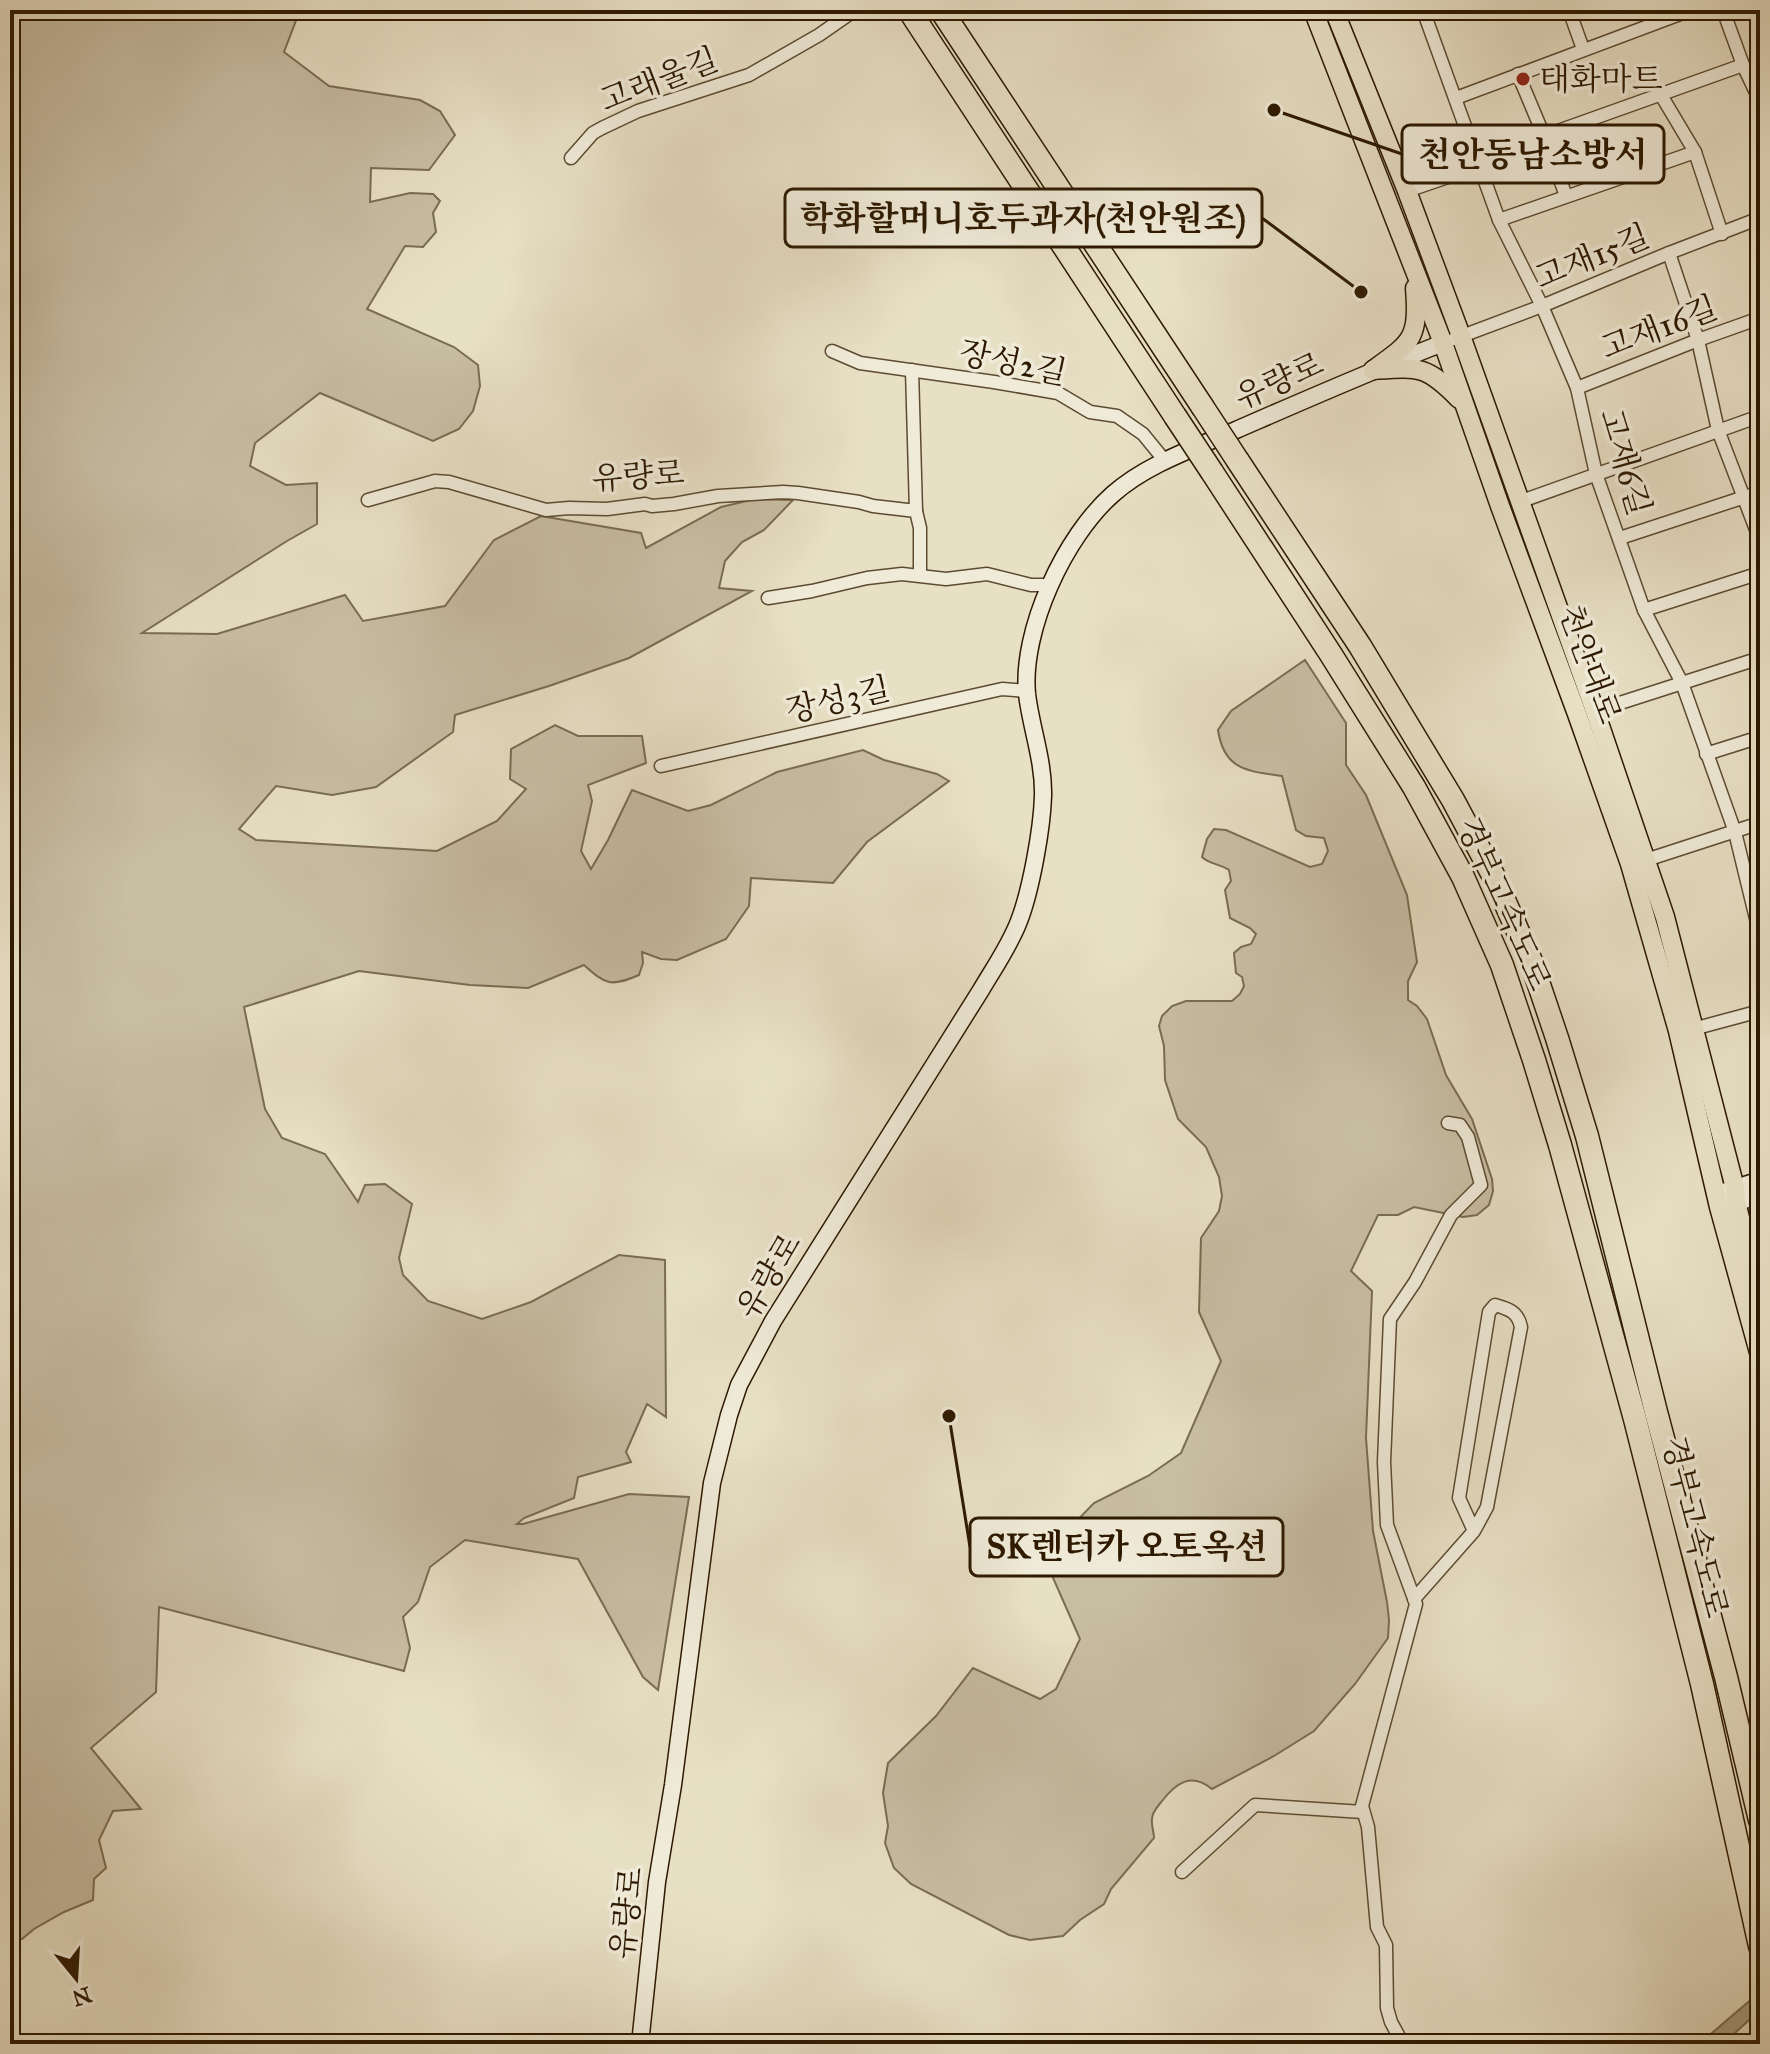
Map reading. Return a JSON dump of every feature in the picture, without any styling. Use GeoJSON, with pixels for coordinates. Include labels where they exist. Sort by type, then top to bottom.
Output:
{"type":"FeatureCollection","features":[{"type":"Feature","properties":{"kind":"highway","name":"경부고속도로"},"geometry":{"type":"LineString","coordinates":[[909,10],[1330,653],[1414,787],[1463,877],[1502,965],[1560,1145],[1635,1419],[1702,1684],[1759,1942]]}},
{"type":"Feature","properties":{"kind":"highway","name":"경부고속도로"},"geometry":{"type":"LineString","coordinates":[[941,10],[1360,646],[1453,800],[1493,875],[1531,961],[1587,1136],[1760,1820]]}},
{"type":"Feature","properties":{"kind":"main road","name":"천안대로"},"geometry":{"type":"LineString","coordinates":[[1313,10],[1413,267],[1452,340],[1519,502],[1665,917],[1693,1029],[1760,1356]]}},
{"type":"Feature","properties":{"kind":"main road","name":"천안대로"},"geometry":{"type":"LineString","coordinates":[[1334,10],[1407,191],[1452,340],[1463,403],[1630,864],[1727,1198],[1760,1298]]}},
{"type":"Feature","properties":{"kind":"main road"},"geometry":{"type":"LineString","coordinates":[[1373,370],[1410,341],[1418,318],[1413,267]]}},
{"type":"Feature","properties":{"kind":"main road"},"geometry":{"type":"LineString","coordinates":[[1373,370],[1419,369],[1440,380],[1463,403]]}},
{"type":"Feature","properties":{"kind":"street","name":"고래울길"},"geometry":{"type":"LineString","coordinates":[[571,158],[593,133],[602,128],[638,111],[749,75],[819,35],[855,10]]}},
{"type":"Feature","properties":{"kind":"street","name":"고재6길"},"geometry":{"type":"LineString","coordinates":[[1423,10],[1499,220],[1542,306],[1577,388],[1596,474],[1644,610],[1682,683],[1735,832],[1758,916],[1760,935]]}},
{"type":"Feature","properties":{"kind":"street"},"geometry":{"type":"LineString","coordinates":[[1569,10],[1583,49]]}},
{"type":"Feature","properties":{"kind":"street"},"geometry":{"type":"LineString","coordinates":[[1456,98],[1691,10]]}},
{"type":"Feature","properties":{"kind":"street"},"geometry":{"type":"LineString","coordinates":[[1723,10],[1760,101]]}},
{"type":"Feature","properties":{"kind":"street"},"geometry":{"type":"LineString","coordinates":[[1544,136],[1743,65]]}},
{"type":"Feature","properties":{"kind":"street"},"geometry":{"type":"LineString","coordinates":[[1518,74],[1566,196]]}},
{"type":"Feature","properties":{"kind":"street"},"geometry":{"type":"LineString","coordinates":[[1661,95],[1695,152],[1722,234]]}},
{"type":"Feature","properties":{"kind":"street"},"geometry":{"type":"LineString","coordinates":[[1499,220],[1695,152]]}},
{"type":"Feature","properties":{"kind":"street"},"geometry":{"type":"LineString","coordinates":[[1407,191],[1480,166]]}},
{"type":"Feature","properties":{"kind":"street","name":"고재15길"},"geometry":{"type":"LineString","coordinates":[[1452,340],[1760,218]]}},
{"type":"Feature","properties":{"kind":"street"},"geometry":{"type":"LineString","coordinates":[[1669,253],[1698,340],[1718,430],[1760,540]]}},
{"type":"Feature","properties":{"kind":"street","name":"고재16길"},"geometry":{"type":"LineString","coordinates":[[1577,388],[1760,318]]}},
{"type":"Feature","properties":{"kind":"street","name":"유량로"},"geometry":{"type":"LineString","coordinates":[[640,2044],[657,1882],[673,1785],[712,1483],[729,1415],[739,1385],[773,1321],[974,1001],[1019,920],[1038,835],[1043,795],[1039,752],[1027,691],[1028,665],[1036,624],[1057,568],[1094,513],[1136,477],[1165,461],[1373,370],[1452,340]]}},
{"type":"Feature","properties":{"kind":"street","name":"장성2길"},"geometry":{"type":"LineString","coordinates":[[832,351],[860,363],[1058,393],[1090,412],[1117,416],[1143,434],[1165,461]]}},
{"type":"Feature","properties":{"kind":"street"},"geometry":{"type":"LineString","coordinates":[[912,370],[920,575]]}},
{"type":"Feature","properties":{"kind":"street"},"geometry":{"type":"LineString","coordinates":[[1519,502],[1760,416]]}},
{"type":"Feature","properties":{"kind":"street","name":"유량로"},"geometry":{"type":"LineString","coordinates":[[368,500],[435,481],[449,482],[546,510],[652,506],[718,496],[783,492],[916,511]]}},
{"type":"Feature","properties":{"kind":"street"},"geometry":{"type":"LineString","coordinates":[[1620,538],[1760,492]]}},
{"type":"Feature","properties":{"kind":"street"},"geometry":{"type":"LineString","coordinates":[[1644,610],[1760,573]]}},
{"type":"Feature","properties":{"kind":"street"},"geometry":{"type":"LineString","coordinates":[[768,598],[902,574],[946,579],[987,574],[1031,585],[1050,585]]}},
{"type":"Feature","properties":{"kind":"street"},"geometry":{"type":"LineString","coordinates":[[1595,711],[1760,658]]}},
{"type":"Feature","properties":{"kind":"street","name":"장성3길"},"geometry":{"type":"LineString","coordinates":[[661,766],[1002,689],[1027,691]]}},
{"type":"Feature","properties":{"kind":"street"},"geometry":{"type":"LineString","coordinates":[[1706,754],[1760,737]]}},
{"type":"Feature","properties":{"kind":"street"},"geometry":{"type":"LineString","coordinates":[[1646,860],[1760,823]]}},
{"type":"Feature","properties":{"kind":"street"},"geometry":{"type":"LineString","coordinates":[[1693,1029],[1760,1011]]}},
{"type":"Feature","properties":{"kind":"street"},"geometry":{"type":"LineString","coordinates":[[1403,2044],[1387,2008],[1386,1945],[1377,1927],[1368,1827],[1362,1806],[1416,1604],[1387,1525],[1384,1462],[1390,1319],[1415,1282],[1451,1215],[1481,1185],[1468,1137],[1460,1125],[1448,1123]]}},
{"type":"Feature","properties":{"kind":"street"},"geometry":{"type":"LineString","coordinates":[[1727,1198],[1760,1180]]}},
{"type":"Feature","properties":{"kind":"street"},"geometry":{"type":"LineString","coordinates":[[1727,1198],[1760,1195]]}},
{"type":"Feature","properties":{"kind":"street"},"geometry":{"type":"LineString","coordinates":[[1414,1599],[1474,1531],[1487,1507],[1521,1327],[1519,1318],[1509,1309],[1495,1305],[1489,1312],[1459,1498],[1474,1531]]}},
{"type":"Feature","properties":{"kind":"street"},"geometry":{"type":"LineString","coordinates":[[1182,1872],[1255,1805],[1363,1812]]}},
{"type":"Feature","properties":{"kind":"shaded area"},"geometry":{"type":"Polygon","coordinates":[[[10,10],[300,10],[284,52],[329,86],[420,100],[440,111],[455,135],[429,170],[371,168],[370,202],[410,193],[433,194],[440,201],[433,213],[436,232],[423,247],[405,246],[367,309],[454,347],[478,365],[480,386],[473,411],[459,429],[433,441],[320,393],[255,443],[250,466],[286,485],[317,483],[317,524],[142,633],[217,634],[345,595],[363,621],[445,606],[494,540],[541,516],[641,533],[646,548],[721,507],[755,499],[793,500],[764,530],[742,542],[725,561],[719,588],[752,591],[629,658],[455,715],[453,732],[376,787],[332,795],[276,786],[239,829],[256,840],[437,851],[497,821],[526,789],[510,779],[511,749],[555,725],[578,736],[642,736],[646,763],[588,785],[592,801],[581,851],[591,869],[632,790],[688,811],[711,805],[777,772],[863,750],[884,760],[937,774],[949,781],[867,842],[833,883],[751,878],[749,906],[726,939],[677,960],[661,959],[642,952],[643,963],[639,975],[630,979],[609,982],[584,965],[528,988],[470,985],[359,971],[244,1007],[265,1109],[282,1138],[325,1154],[358,1202],[365,1185],[385,1184],[412,1204],[399,1258],[403,1275],[428,1301],[482,1319],[531,1302],[619,1255],[665,1260],[666,1417],[647,1404],[626,1452],[631,1462],[578,1477],[574,1498],[524,1518],[517,1524],[629,1494],[689,1497],[658,1690],[643,1677],[578,1559],[465,1540],[430,1567],[418,1602],[403,1617],[410,1648],[404,1671],[159,1607],[156,1692],[91,1748],[141,1809],[113,1811],[99,1840],[106,1868],[94,1879],[93,1900],[64,1912],[22,1939],[10,1940],[10,10]]]}},
{"type":"Feature","properties":{"kind":"shaded area"},"geometry":{"type":"Polygon","coordinates":[[[1305,660],[1346,723],[1346,765],[1366,795],[1407,895],[1417,962],[1408,981],[1408,1000],[1427,1019],[1446,1075],[1472,1119],[1493,1191],[1489,1205],[1477,1215],[1463,1217],[1414,1207],[1398,1215],[1378,1215],[1351,1271],[1372,1291],[1366,1438],[1373,1531],[1387,1602],[1388,1638],[1355,1684],[1314,1731],[1212,1789],[1197,1781],[1178,1785],[1153,1814],[1154,1838],[1111,1889],[1104,1904],[1063,1936],[1030,1940],[1009,1935],[911,1884],[894,1868],[885,1843],[888,1826],[883,1793],[888,1763],[936,1716],[973,1668],[1040,1699],[1056,1689],[1080,1639],[1050,1571],[1064,1534],[1094,1503],[1148,1476],[1181,1453],[1221,1361],[1199,1312],[1201,1238],[1219,1211],[1222,1196],[1219,1177],[1206,1147],[1178,1119],[1165,1080],[1164,1046],[1159,1026],[1162,1016],[1172,1006],[1186,1001],[1232,1001],[1244,986],[1242,977],[1236,973],[1234,953],[1251,944],[1256,934],[1230,918],[1225,890],[1231,881],[1229,870],[1202,857],[1207,839],[1214,829],[1226,830],[1310,867],[1322,864],[1328,851],[1324,838],[1306,836],[1296,830],[1282,776],[1248,770],[1232,761],[1221,743],[1218,730],[1231,711],[1305,660]]]}},
{"type":"Feature","properties":{"kind":"shaded area"},"geometry":{"type":"Polygon","coordinates":[[[1760,1992],[1760,2010],[1723,2044],[1699,2044],[1760,1992]]]}},
{"type":"Feature","properties":{"kind":"place","name":"태화마트"},"geometry":{"type":"Point","coordinates":[1523,79]}},
{"type":"Feature","properties":{"kind":"place","name":"천안동남소방서"},"geometry":{"type":"Point","coordinates":[1274,110]}},
{"type":"Feature","properties":{"kind":"place","name":"학화할머니호두과자(천안원조)"},"geometry":{"type":"Point","coordinates":[1361,292]}},
{"type":"Feature","properties":{"kind":"place","name":"SK렌터카 오토옥션"},"geometry":{"type":"Point","coordinates":[949,1416]}}]}
